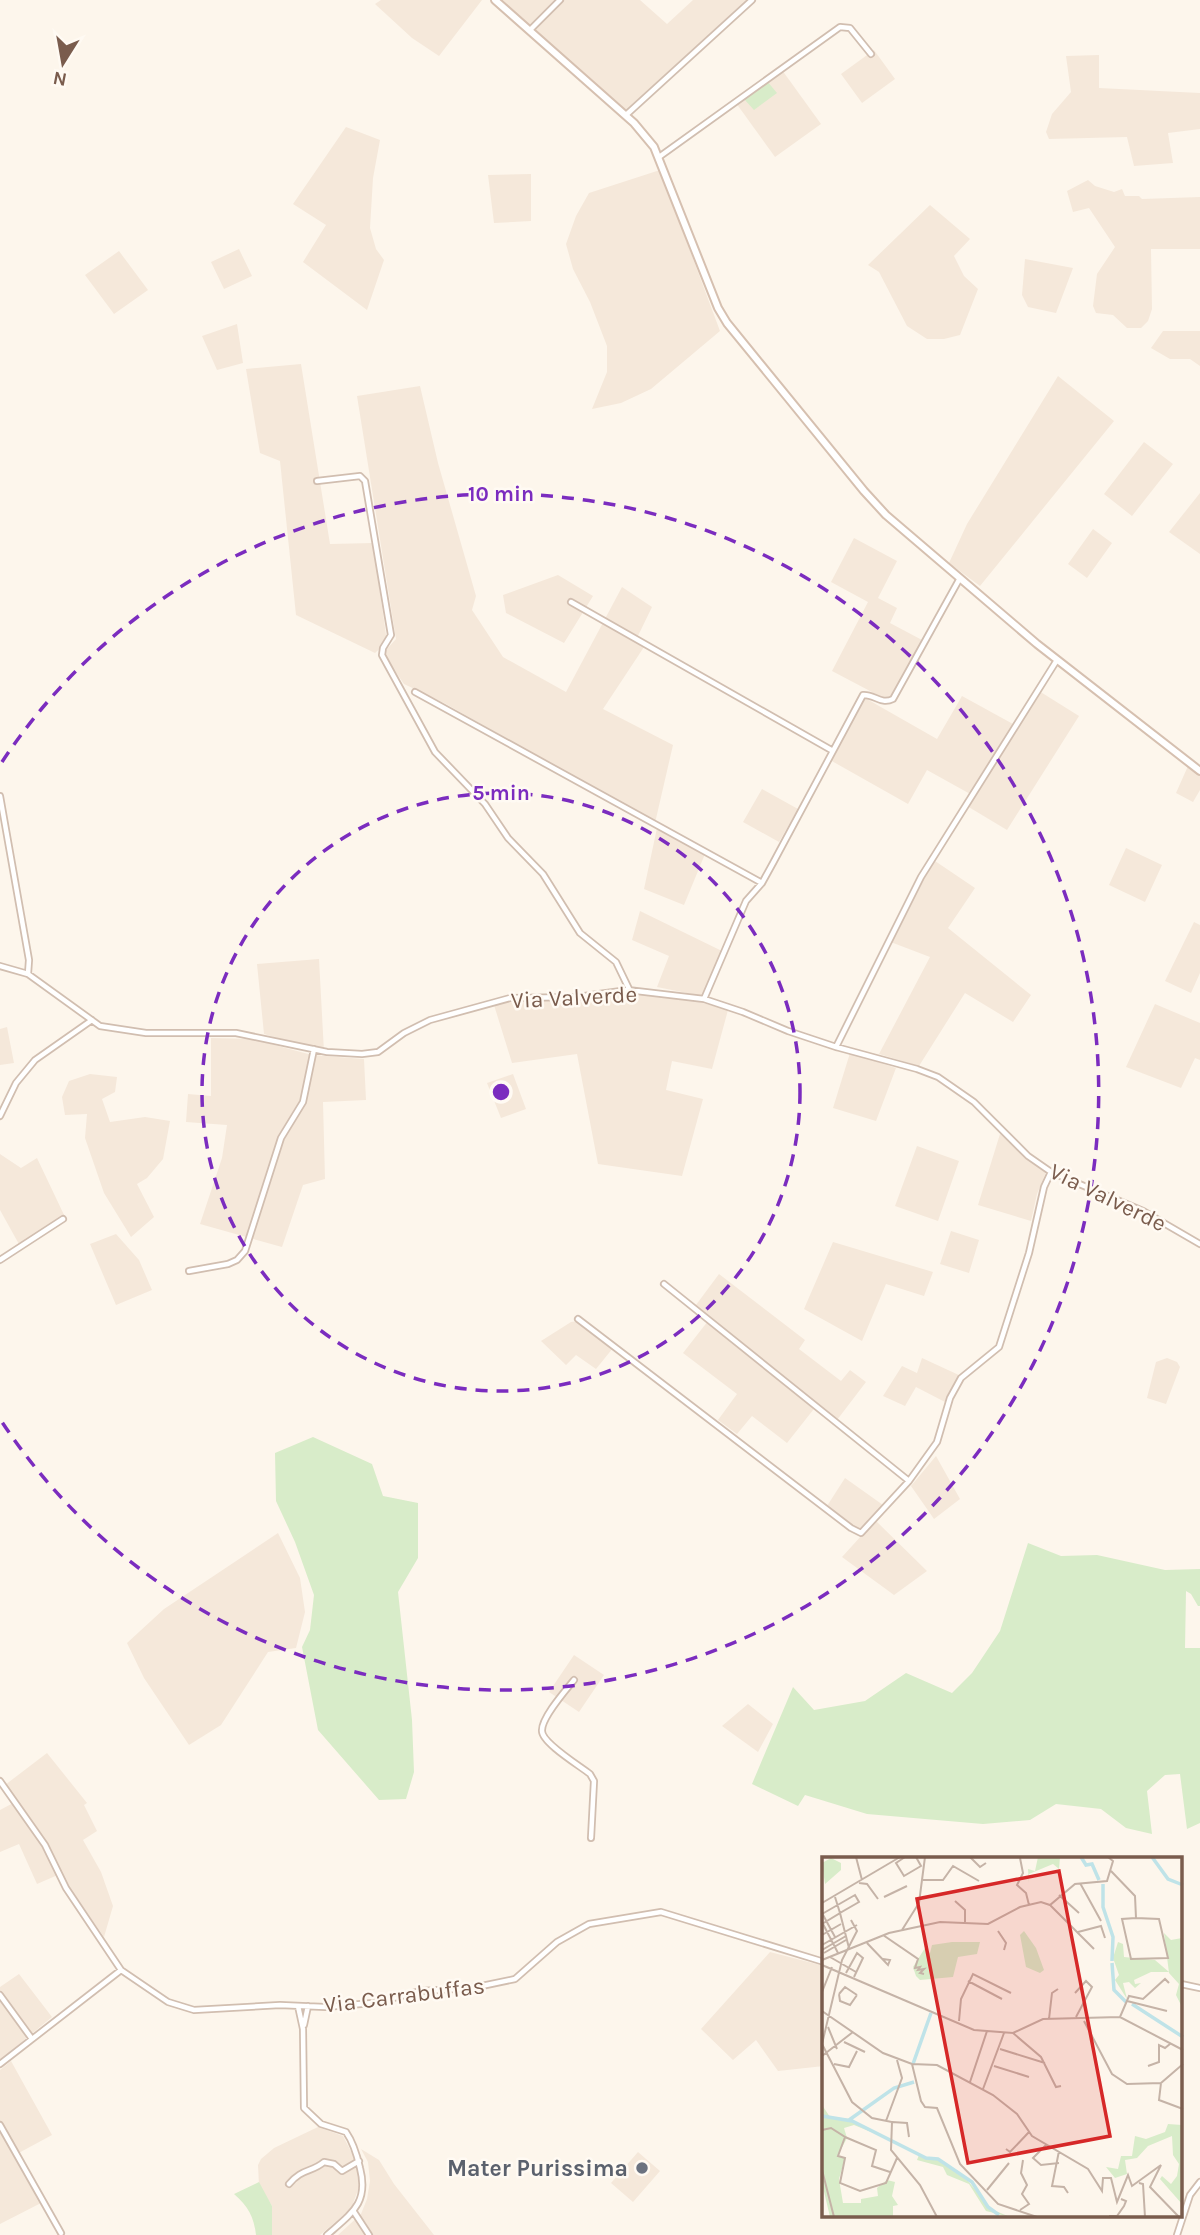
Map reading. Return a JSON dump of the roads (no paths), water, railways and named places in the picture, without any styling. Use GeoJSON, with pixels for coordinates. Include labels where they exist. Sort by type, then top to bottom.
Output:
{"type":"FeatureCollection","features":[{"type":"Feature","properties":{"kind":"main road"},"geometry":{"type":"LineString","coordinates":[[495,0],[626,116],[654,147],[718,308],[727,323],[864,491],[886,515],[1057,660],[1200,771]]}},
{"type":"Feature","properties":{"kind":"street"},"geometry":{"type":"LineString","coordinates":[[530,30],[560,0]]}},
{"type":"Feature","properties":{"kind":"street"},"geometry":{"type":"LineString","coordinates":[[626,116],[752,0]]}},
{"type":"Feature","properties":{"kind":"street"},"geometry":{"type":"LineString","coordinates":[[659,157],[839,27],[850,29],[871,54]]}},
{"type":"Feature","properties":{"kind":"street"},"geometry":{"type":"LineString","coordinates":[[317,481],[360,476],[365,481],[391,635],[382,655],[435,752],[485,804],[508,838],[543,874],[580,933],[615,962],[630,991]]}},
{"type":"Feature","properties":{"kind":"street"},"geometry":{"type":"LineString","coordinates":[[704,999],[746,901],[762,883],[863,695],[883,702],[893,699],[960,578]]}},
{"type":"Feature","properties":{"kind":"street"},"geometry":{"type":"LineString","coordinates":[[571,602],[833,751]]}},
{"type":"Feature","properties":{"kind":"street"},"geometry":{"type":"LineString","coordinates":[[836,1047],[921,877],[1057,660]]}},
{"type":"Feature","properties":{"kind":"street"},"geometry":{"type":"LineString","coordinates":[[415,692],[762,883]]}},
{"type":"Feature","properties":{"kind":"street"},"geometry":{"type":"LineString","coordinates":[[0,796],[29,960],[29,974]]}},
{"type":"Feature","properties":{"kind":"street","name":"Via Valverde"},"geometry":{"type":"LineString","coordinates":[[0,966],[29,974],[100,1026],[146,1033],[236,1033],[314,1049],[362,1054],[379,1052],[404,1033],[430,1020],[510,998],[577,997],[630,991],[704,999],[788,1031],[917,1069],[942,1079],[974,1102],[1028,1156],[1051,1172],[1143,1211],[1200,1244]]}},
{"type":"Feature","properties":{"kind":"street"},"geometry":{"type":"LineString","coordinates":[[0,1116],[16,1083],[34,1060],[92,1020]]}},
{"type":"Feature","properties":{"kind":"street"},"geometry":{"type":"LineString","coordinates":[[189,1271],[228,1264],[237,1260],[245,1251],[281,1138],[303,1102],[314,1049]]}},
{"type":"Feature","properties":{"kind":"street"},"geometry":{"type":"LineString","coordinates":[[578,1319],[861,1533],[909,1481],[937,1442],[950,1398],[961,1378],[999,1346],[1029,1252],[1044,1187],[1051,1172]]}},
{"type":"Feature","properties":{"kind":"street"},"geometry":{"type":"LineString","coordinates":[[0,1260],[63,1219]]}},
{"type":"Feature","properties":{"kind":"street"},"geometry":{"type":"LineString","coordinates":[[664,1284],[909,1481]]}},
{"type":"Feature","properties":{"kind":"street"},"geometry":{"type":"LineString","coordinates":[[574,1680],[560,1697],[542,1731],[545,1740],[590,1774],[594,1781],[591,1839]]}},
{"type":"Feature","properties":{"kind":"street","name":"Via Carrabuffas"},"geometry":{"type":"LineString","coordinates":[[0,1781],[45,1845],[66,1888],[121,1970],[168,2002],[194,2010],[373,2003],[421,1991],[472,1988],[515,1979],[557,1942],[589,1924],[661,1912],[822,1961]]}},
{"type":"Feature","properties":{"kind":"street"},"geometry":{"type":"LineString","coordinates":[[0,2064],[121,1970]]}},
{"type":"Feature","properties":{"kind":"street"},"geometry":{"type":"LineString","coordinates":[[1182,1984],[1200,1988]]}},
{"type":"Feature","properties":{"kind":"street"},"geometry":{"type":"LineString","coordinates":[[0,1994],[32,2039]]}},
{"type":"Feature","properties":{"kind":"street"},"geometry":{"type":"LineString","coordinates":[[298,2006],[303,2029],[304,2108],[321,2123],[346,2132],[359,2161],[365,2186],[354,2212],[327,2235]]}},
{"type":"Feature","properties":{"kind":"street"},"geometry":{"type":"LineString","coordinates":[[303,2029],[308,2006]]}},
{"type":"Feature","properties":{"kind":"street"},"geometry":{"type":"LineString","coordinates":[[0,2125],[61,2233]]}},
{"type":"Feature","properties":{"kind":"street"},"geometry":{"type":"LineString","coordinates":[[289,2185],[304,2170],[317,2168],[324,2162],[334,2164],[342,2171],[359,2161]]}},
{"type":"Feature","properties":{"kind":"street"},"geometry":{"type":"LineString","coordinates":[[1177,2235],[1190,2195],[1200,2182]]}},
{"type":"Feature","properties":{"kind":"street"},"geometry":{"type":"LineString","coordinates":[[354,2212],[369,2235]]}},
{"type":"Feature","properties":{"kind":"place","name":"Mater Purissima"},"geometry":{"type":"Point","coordinates":[642,2168]}}]}
